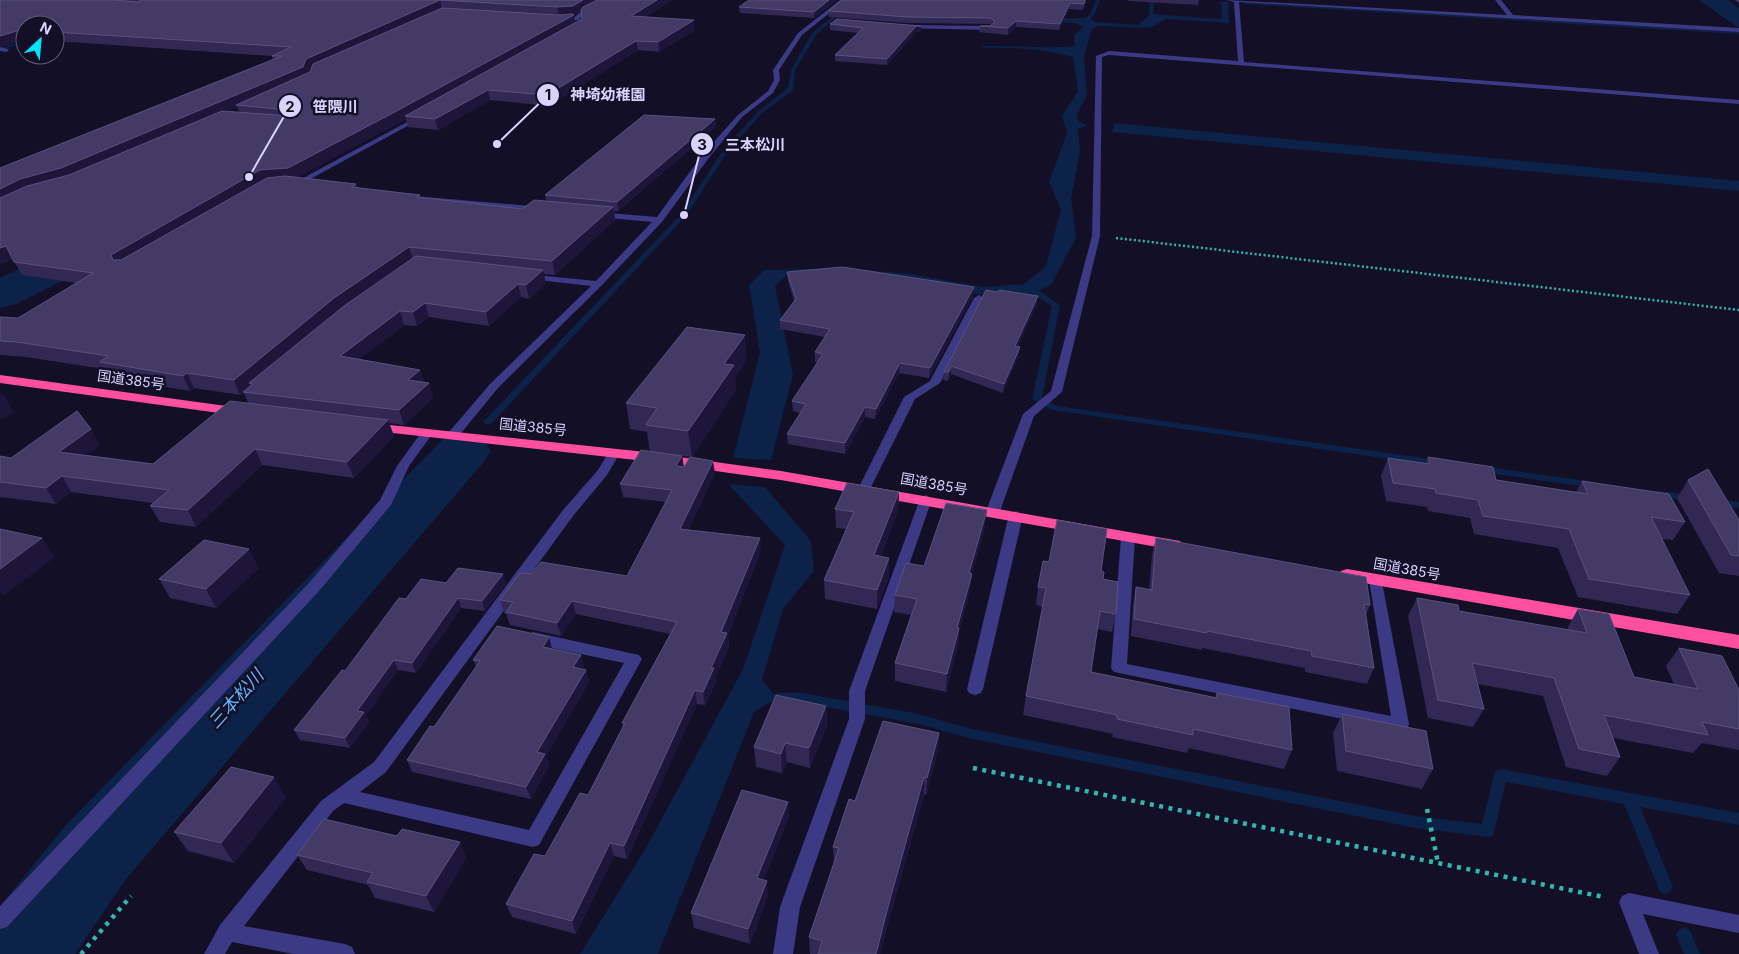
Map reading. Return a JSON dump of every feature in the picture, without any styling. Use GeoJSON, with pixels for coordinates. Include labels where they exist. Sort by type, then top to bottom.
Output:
{"type":"FeatureCollection","features":[{"type":"Feature","properties":{"kind":"highway","name":"国道385号"},"geometry":{"type":"LineString","coordinates":[[0,379],[235,407],[261,414]]}},
{"type":"Feature","properties":{"kind":"highway","name":"国道385号"},"geometry":{"type":"LineString","coordinates":[[358,426],[614,453],[722,467],[926,499],[1185,547]]}},
{"type":"Feature","properties":{"kind":"highway","name":"国道385号"},"geometry":{"type":"LineString","coordinates":[[1328,572],[1739,642]]}},
{"type":"Feature","properties":{"kind":"street"},"geometry":{"type":"LineString","coordinates":[[550,20],[577,19],[581,14],[607,0]]}},
{"type":"Feature","properties":{"kind":"street"},"geometry":{"type":"LineString","coordinates":[[453,435],[494,386],[598,284],[659,220],[706,157],[740,116],[771,92],[777,80],[776,70],[800,34],[843,0]]}},
{"type":"Feature","properties":{"kind":"street"},"geometry":{"type":"LineString","coordinates":[[1229,0],[1739,30]]}},
{"type":"Feature","properties":{"kind":"street"},"geometry":{"type":"LineString","coordinates":[[1236,0],[1240,64]]}},
{"type":"Feature","properties":{"kind":"street"},"geometry":{"type":"LineString","coordinates":[[1498,0],[1511,16]]}},
{"type":"Feature","properties":{"kind":"street"},"geometry":{"type":"LineString","coordinates":[[575,29],[581,26],[577,19]]}},
{"type":"Feature","properties":{"kind":"street"},"geometry":{"type":"LineString","coordinates":[[819,19],[833,20]]}},
{"type":"Feature","properties":{"kind":"street"},"geometry":{"type":"LineString","coordinates":[[900,26],[990,28]]}},
{"type":"Feature","properties":{"kind":"street"},"geometry":{"type":"LineString","coordinates":[[993,511],[1029,414],[1056,392],[1096,236],[1099,56],[1109,53],[1739,102]]}},
{"type":"Feature","properties":{"kind":"street"},"geometry":{"type":"LineString","coordinates":[[315,187],[292,185],[426,114]]}},
{"type":"Feature","properties":{"kind":"street"},"geometry":{"type":"LineString","coordinates":[[412,197],[550,210]]}},
{"type":"Feature","properties":{"kind":"street"},"geometry":{"type":"LineString","coordinates":[[590,214],[659,220]]}},
{"type":"Feature","properties":{"kind":"street"},"geometry":{"type":"LineString","coordinates":[[522,275],[598,284]]}},
{"type":"Feature","properties":{"kind":"street"},"geometry":{"type":"LineString","coordinates":[[864,489],[910,397],[934,383],[979,298]]}},
{"type":"Feature","properties":{"kind":"street"},"geometry":{"type":"LineString","coordinates":[[0,920],[314,587],[386,502],[403,466],[427,433]]}},
{"type":"Feature","properties":{"kind":"street"},"geometry":{"type":"LineString","coordinates":[[214,954],[227,932],[327,806],[380,767],[568,513],[603,472],[614,453]]}},
{"type":"Feature","properties":{"kind":"street"},"geometry":{"type":"LineString","coordinates":[[783,954],[790,907],[857,719],[857,691],[926,499]]}},
{"type":"Feature","properties":{"kind":"street"},"geometry":{"type":"LineString","coordinates":[[975,689],[1016,515]]}},
{"type":"Feature","properties":{"kind":"street"},"geometry":{"type":"LineString","coordinates":[[1128,537],[1119,668],[1402,724],[1376,580]]}},
{"type":"Feature","properties":{"kind":"street"},"geometry":{"type":"LineString","coordinates":[[483,627],[502,631]]}},
{"type":"Feature","properties":{"kind":"street"},"geometry":{"type":"LineString","coordinates":[[342,795],[533,839],[634,659],[520,635]]}},
{"type":"Feature","properties":{"kind":"street"},"geometry":{"type":"LineString","coordinates":[[1629,902],[1739,924]]}},
{"type":"Feature","properties":{"kind":"street"},"geometry":{"type":"LineString","coordinates":[[1629,902],[1649,954]]}},
{"type":"Feature","properties":{"kind":"street"},"geometry":{"type":"LineString","coordinates":[[227,932],[345,954]]}},
{"type":"Feature","properties":{"kind":"path"},"geometry":{"type":"LineString","coordinates":[[1096,236],[1739,310]]}},
{"type":"Feature","properties":{"kind":"path"},"geometry":{"type":"LineString","coordinates":[[973,768],[1629,902]]}},
{"type":"Feature","properties":{"kind":"path"},"geometry":{"type":"LineString","coordinates":[[1427,809],[1438,863]]}},
{"type":"Feature","properties":{"kind":"path"},"geometry":{"type":"LineString","coordinates":[[81,954],[130,896]]}},
{"type":"Feature","properties":{"kind":"water"},"geometry":{"type":"Polygon","coordinates":[[[1699,0],[1728,0],[1739,8],[1739,28],[1699,0]]]}},
{"type":"Feature","properties":{"kind":"water"},"geometry":{"type":"Polygon","coordinates":[[[1221,1],[1228,2],[1229,23],[1166,19],[1150,28],[1099,26],[1092,29],[1084,56],[1087,96],[1077,114],[1079,122],[1088,125],[1078,129],[1080,152],[1071,198],[1076,238],[1051,285],[1028,296],[977,294],[840,273],[786,276],[775,286],[793,375],[771,460],[733,458],[760,353],[749,285],[764,270],[842,268],[910,274],[983,287],[1024,284],[1046,266],[1061,209],[1049,182],[1067,133],[1062,116],[1078,91],[1073,57],[1040,50],[984,48],[981,46],[1075,46],[1074,35],[1083,27],[1075,23],[1003,19],[1089,18],[1094,22],[1138,25],[1150,14],[1222,19],[1221,1]]]}},
{"type":"Feature","properties":{"kind":"water"},"geometry":{"type":"Polygon","coordinates":[[[1114,123],[1739,181],[1739,191],[1112,132],[1114,123]]]}},
{"type":"Feature","properties":{"kind":"water"},"geometry":{"type":"Polygon","coordinates":[[[728,484],[765,487],[811,541],[814,571],[783,609],[762,680],[777,698],[754,712],[658,954],[580,954],[647,846],[743,669],[785,545],[728,484]]]}},
{"type":"Feature","properties":{"kind":"building"},"geometry":{"type":"Polygon","coordinates":[[[0,0],[113,0],[138,2],[141,0],[440,0],[306,59],[303,67],[61,168],[20,179],[0,189],[0,168],[282,56],[272,56],[291,47],[65,33],[65,15],[15,15],[15,32],[0,36],[0,0]]]}},
{"type":"Feature","properties":{"kind":"building"},"geometry":{"type":"Polygon","coordinates":[[[440,0],[583,0],[573,6],[557,7],[440,0]]]}},
{"type":"Feature","properties":{"kind":"building"},"geometry":{"type":"Polygon","coordinates":[[[597,0],[657,0],[631,16],[694,20],[658,42],[636,41],[547,95],[488,90],[435,119],[405,116],[582,19],[581,10],[583,7],[597,0]]]}},
{"type":"Feature","properties":{"kind":"building"},"geometry":{"type":"Polygon","coordinates":[[[749,0],[829,0],[814,12],[739,7],[749,0]]]}},
{"type":"Feature","properties":{"kind":"building"},"geometry":{"type":"Polygon","coordinates":[[[842,0],[1085,0],[1084,4],[1070,3],[1060,24],[1016,21],[1008,28],[980,26],[990,26],[994,23],[995,21],[990,18],[907,17],[829,11],[842,0]]]}},
{"type":"Feature","properties":{"kind":"building"},"geometry":{"type":"Polygon","coordinates":[[[442,8],[574,15],[288,168],[260,170],[111,255],[113,260],[121,260],[267,178],[285,176],[356,184],[351,187],[420,195],[417,197],[522,209],[534,200],[613,207],[552,261],[409,247],[334,298],[234,380],[187,373],[183,376],[100,362],[108,356],[0,341],[0,317],[18,318],[93,273],[14,262],[6,246],[0,248],[0,198],[27,186],[69,175],[222,111],[290,116],[291,113],[287,110],[236,105],[310,72],[313,64],[442,8]]]}},
{"type":"Feature","properties":{"kind":"building"},"geometry":{"type":"Polygon","coordinates":[[[837,19],[921,26],[916,26],[887,59],[835,55],[863,28],[830,24],[837,19]]]}},
{"type":"Feature","properties":{"kind":"building"},"geometry":{"type":"Polygon","coordinates":[[[644,115],[715,119],[617,202],[545,195],[644,115]]]}},
{"type":"Feature","properties":{"kind":"building"},"geometry":{"type":"Polygon","coordinates":[[[416,256],[543,270],[526,285],[518,284],[486,312],[425,303],[413,312],[400,311],[340,356],[420,370],[408,380],[429,383],[399,410],[243,392],[253,384],[249,383],[344,306],[416,256]]]}},
{"type":"Feature","properties":{"kind":"building"},"geometry":{"type":"Polygon","coordinates":[[[842,267],[974,287],[930,368],[900,363],[876,409],[865,407],[845,443],[787,434],[806,404],[792,401],[823,354],[815,352],[830,329],[780,320],[796,299],[787,272],[842,267]]]}},
{"type":"Feature","properties":{"kind":"building"},"geometry":{"type":"Polygon","coordinates":[[[986,290],[1038,296],[1015,346],[1020,347],[1004,384],[951,366],[949,372],[944,372],[986,290]]]}},
{"type":"Feature","properties":{"kind":"building"},"geometry":{"type":"Polygon","coordinates":[[[687,327],[745,335],[724,364],[734,365],[688,431],[646,425],[657,408],[626,403],[687,327]]]}},
{"type":"Feature","properties":{"kind":"building"},"geometry":{"type":"Polygon","coordinates":[[[230,401],[388,420],[347,462],[255,449],[188,510],[150,506],[169,490],[62,476],[46,488],[0,482],[0,456],[11,458],[77,411],[91,429],[59,452],[153,464],[230,401]]]}},
{"type":"Feature","properties":{"kind":"building"},"geometry":{"type":"Polygon","coordinates":[[[641,450],[682,456],[676,466],[684,467],[690,457],[713,461],[680,529],[760,538],[721,632],[727,633],[711,668],[714,668],[703,692],[695,690],[624,846],[610,843],[572,921],[506,904],[534,854],[545,856],[580,793],[588,795],[625,723],[622,723],[677,622],[572,601],[557,623],[506,612],[513,602],[500,600],[520,573],[531,574],[541,562],[627,576],[672,490],[620,484],[641,450]]]}},
{"type":"Feature","properties":{"kind":"building"},"geometry":{"type":"Polygon","coordinates":[[[1428,457],[1493,467],[1496,480],[1588,494],[1582,481],[1669,494],[1685,522],[1651,517],[1690,595],[1589,579],[1569,529],[1483,516],[1478,500],[1436,493],[1435,489],[1393,483],[1388,458],[1430,464],[1428,457]]]}},
{"type":"Feature","properties":{"kind":"building"},"geometry":{"type":"Polygon","coordinates":[[[1708,469],[1739,520],[1739,556],[1731,555],[1688,480],[1708,469]]]}},
{"type":"Feature","properties":{"kind":"building"},"geometry":{"type":"Polygon","coordinates":[[[847,483],[899,492],[874,555],[889,558],[877,590],[824,580],[854,512],[835,509],[847,483]]]}},
{"type":"Feature","properties":{"kind":"building"},"geometry":{"type":"Polygon","coordinates":[[[946,503],[987,510],[969,573],[972,574],[947,674],[895,663],[917,599],[895,595],[906,563],[924,566],[946,503]]]}},
{"type":"Feature","properties":{"kind":"building"},"geometry":{"type":"Polygon","coordinates":[[[1057,520],[1107,529],[1101,571],[1104,572],[1103,579],[1118,582],[1116,614],[1100,611],[1091,672],[1217,698],[1217,693],[1289,707],[1292,750],[1193,729],[1193,735],[1117,719],[1117,715],[1026,696],[1046,588],[1038,587],[1043,561],[1049,562],[1057,520]]]}},
{"type":"Feature","properties":{"kind":"building"},"geometry":{"type":"Polygon","coordinates":[[[0,529],[42,538],[0,569],[0,529]]]}},
{"type":"Feature","properties":{"kind":"building"},"geometry":{"type":"Polygon","coordinates":[[[1156,538],[1366,577],[1370,605],[1364,604],[1374,668],[1312,656],[1311,651],[1134,619],[1136,587],[1152,590],[1156,538]]]}},
{"type":"Feature","properties":{"kind":"building"},"geometry":{"type":"Polygon","coordinates":[[[204,540],[249,549],[206,589],[159,579],[204,540]]]}},
{"type":"Feature","properties":{"kind":"building"},"geometry":{"type":"Polygon","coordinates":[[[458,568],[503,574],[482,601],[458,598],[412,663],[394,660],[357,711],[364,712],[345,738],[294,730],[342,670],[345,671],[399,598],[406,599],[421,579],[446,583],[458,568]]]}},
{"type":"Feature","properties":{"kind":"building"},"geometry":{"type":"Polygon","coordinates":[[[1417,598],[1458,605],[1459,611],[1587,633],[1578,609],[1609,614],[1634,677],[1698,689],[1679,648],[1722,656],[1739,690],[1739,729],[1702,722],[1708,735],[1604,715],[1620,757],[1579,749],[1554,678],[1472,663],[1484,709],[1438,700],[1417,598]]]}},
{"type":"Feature","properties":{"kind":"building"},"geometry":{"type":"Polygon","coordinates":[[[497,626],[549,637],[543,647],[581,655],[573,667],[586,670],[537,752],[545,754],[526,787],[407,760],[430,726],[434,727],[480,661],[473,660],[497,626]]]}},
{"type":"Feature","properties":{"kind":"building"},"geometry":{"type":"Polygon","coordinates":[[[776,695],[826,706],[809,748],[785,743],[781,754],[754,747],[776,695]]]}},
{"type":"Feature","properties":{"kind":"building"},"geometry":{"type":"Polygon","coordinates":[[[1342,714],[1426,731],[1433,769],[1346,751],[1342,714]]]}},
{"type":"Feature","properties":{"kind":"building"},"geometry":{"type":"Polygon","coordinates":[[[883,721],[939,733],[927,778],[924,777],[876,954],[818,954],[822,941],[809,937],[839,848],[833,847],[849,799],[855,801],[883,721]]]}},
{"type":"Feature","properties":{"kind":"building"},"geometry":{"type":"Polygon","coordinates":[[[231,767],[274,777],[221,843],[174,832],[231,767]]]}},
{"type":"Feature","properties":{"kind":"building"},"geometry":{"type":"Polygon","coordinates":[[[742,790],[788,802],[757,878],[767,881],[748,929],[691,913],[742,790]]]}},
{"type":"Feature","properties":{"kind":"building"},"geometry":{"type":"Polygon","coordinates":[[[324,819],[397,836],[402,829],[460,842],[426,896],[367,882],[373,873],[297,855],[324,819]]]}},
{"type":"Feature","properties":{"kind":"waterway","name":"三本松川"},"geometry":{"type":"LineString","coordinates":[[488,422],[684,215],[724,153],[759,113],[791,89],[793,70],[814,34],[854,0]]}},
{"type":"Feature","properties":{"kind":"waterway"},"geometry":{"type":"LineString","coordinates":[[1090,25],[1085,21],[1092,15],[1098,0]]}},
{"type":"Feature","properties":{"kind":"waterway"},"geometry":{"type":"LineString","coordinates":[[1152,0],[1151,14],[1160,17]]}},
{"type":"Feature","properties":{"kind":"waterway"},"geometry":{"type":"LineString","coordinates":[[1244,3],[1739,33]]}},
{"type":"Feature","properties":{"kind":"waterway"},"geometry":{"type":"LineString","coordinates":[[0,49],[15,45]]}},
{"type":"Feature","properties":{"kind":"waterway"},"geometry":{"type":"LineString","coordinates":[[0,295],[105,244]]}},
{"type":"Feature","properties":{"kind":"waterway"},"geometry":{"type":"LineString","coordinates":[[1031,289],[1056,305],[1037,399],[1055,408],[1438,463]]}},
{"type":"Feature","properties":{"kind":"waterway","name":"三本松川"},"geometry":{"type":"LineString","coordinates":[[16,954],[41,927],[96,852],[463,451]]}},
{"type":"Feature","properties":{"kind":"waterway"},"geometry":{"type":"LineString","coordinates":[[1480,469],[1594,485]]}},
{"type":"Feature","properties":{"kind":"waterway"},"geometry":{"type":"LineString","coordinates":[[1658,494],[1691,498]]}},
{"type":"Feature","properties":{"kind":"waterway"},"geometry":{"type":"LineString","coordinates":[[1718,502],[1739,505]]}},
{"type":"Feature","properties":{"kind":"waterway"},"geometry":{"type":"LineString","coordinates":[[779,698],[803,698],[919,719],[968,733],[1416,822],[1488,831],[1501,775],[1629,799]]}},
{"type":"Feature","properties":{"kind":"waterway"},"geometry":{"type":"LineString","coordinates":[[1629,799],[1739,819]]}},
{"type":"Feature","properties":{"kind":"waterway"},"geometry":{"type":"LineString","coordinates":[[1629,799],[1665,887]]}},
{"type":"Feature","properties":{"kind":"waterway"},"geometry":{"type":"LineString","coordinates":[[1684,935],[1692,954]]}},
{"type":"Feature","properties":{"kind":"place","name":"神埼幼稚園"},"geometry":{"type":"Point","coordinates":[497,144]}},
{"type":"Feature","properties":{"kind":"place","name":"笹隈川"},"geometry":{"type":"Point","coordinates":[249,177]}},
{"type":"Feature","properties":{"kind":"place","name":"三本松川"},"geometry":{"type":"Point","coordinates":[684,215]}}]}
